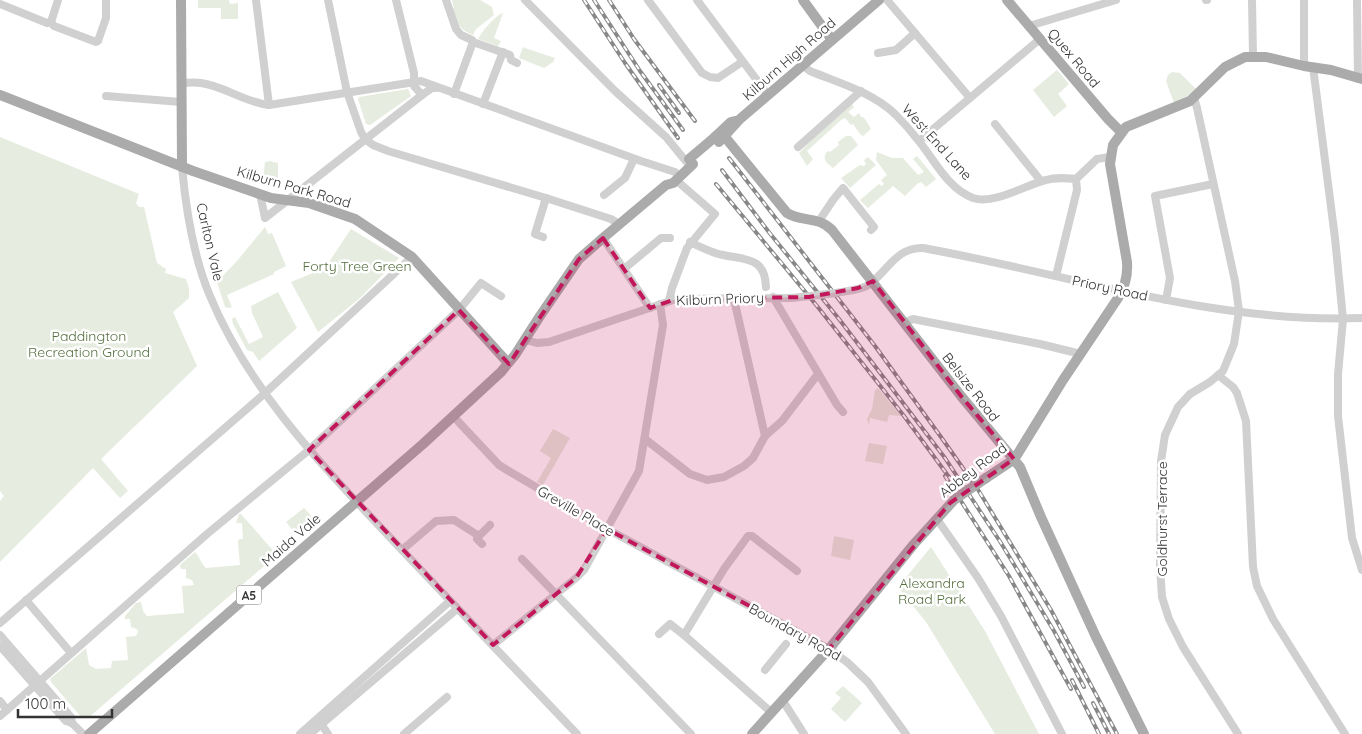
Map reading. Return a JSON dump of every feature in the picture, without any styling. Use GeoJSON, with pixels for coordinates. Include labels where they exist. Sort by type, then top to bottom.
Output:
{"type":"FeatureCollection","features":[{"type":"Feature","properties":{"kind":"main road","name":"Carlton Vale"},"geometry":{"type":"LineString","coordinates":[[181,0],[182,168]]}},
{"type":"Feature","properties":{"kind":"main road"},"geometry":{"type":"LineString","coordinates":[[803,0],[832,40]]}},
{"type":"Feature","properties":{"kind":"main road","name":"Kilburn High Road"},"geometry":{"type":"LineString","coordinates":[[508,363],[580,259],[602,238],[719,139],[731,122],[740,119],[879,0]]}},
{"type":"Feature","properties":{"kind":"main road","name":"Quex Road"},"geometry":{"type":"LineString","coordinates":[[1007,0],[1121,132]]}},
{"type":"Feature","properties":{"kind":"main road"},"geometry":{"type":"LineString","coordinates":[[1121,132],[1132,124],[1194,98],[1229,64],[1240,58],[1253,56],[1274,58],[1309,67],[1331,70],[1360,79]]}},
{"type":"Feature","properties":{"kind":"main road","name":"Kilburn Park Road"},"geometry":{"type":"LineString","coordinates":[[0,95],[182,168],[272,198],[309,203],[355,219],[412,257],[508,363]]}},
{"type":"Feature","properties":{"kind":"main road","name":"Abbey Road"},"geometry":{"type":"LineString","coordinates":[[752,734],[829,648],[936,518],[955,499],[1014,459],[1122,290],[1127,272],[1127,262],[1111,174],[1110,156],[1113,145],[1121,132]]}},
{"type":"Feature","properties":{"kind":"main road"},"geometry":{"type":"LineString","coordinates":[[719,139],[787,213],[795,217],[819,221]]}},
{"type":"Feature","properties":{"kind":"main road","name":"Belsize Road"},"geometry":{"type":"LineString","coordinates":[[819,221],[832,230],[990,432],[1022,470],[1041,517],[1096,637],[1144,734]]}},
{"type":"Feature","properties":{"kind":"main road","name":"Maida Vale"},"geometry":{"type":"LineString","coordinates":[[89,734],[356,502],[453,416],[508,363]]}},
{"type":"Feature","properties":{"kind":"street"},"geometry":{"type":"LineString","coordinates":[[50,22],[58,0]]}},
{"type":"Feature","properties":{"kind":"street"},"geometry":{"type":"LineString","coordinates":[[0,4],[47,23],[50,22],[57,28],[98,41],[106,18],[106,0]]}},
{"type":"Feature","properties":{"kind":"street"},"geometry":{"type":"LineString","coordinates":[[256,0],[269,105]]}},
{"type":"Feature","properties":{"kind":"street"},"geometry":{"type":"LineString","coordinates":[[328,0],[347,92],[365,139],[373,145],[388,151],[546,198],[611,219],[619,224]]}},
{"type":"Feature","properties":{"kind":"street"},"geometry":{"type":"LineString","coordinates":[[396,0],[414,73],[414,86],[422,94]]}},
{"type":"Feature","properties":{"kind":"street"},"geometry":{"type":"LineString","coordinates":[[446,0],[456,30],[461,35],[473,42],[510,55],[511,60],[517,63]]}},
{"type":"Feature","properties":{"kind":"street"},"geometry":{"type":"LineString","coordinates":[[525,0],[612,87],[666,137],[683,170],[714,214],[690,242],[672,288],[669,301]]}},
{"type":"Feature","properties":{"kind":"street"},"geometry":{"type":"LineString","coordinates":[[648,0],[704,75],[718,78],[742,62]]}},
{"type":"Feature","properties":{"kind":"street"},"geometry":{"type":"LineString","coordinates":[[697,0],[768,95]]}},
{"type":"Feature","properties":{"kind":"street"},"geometry":{"type":"LineString","coordinates":[[887,0],[970,98]]}},
{"type":"Feature","properties":{"kind":"street"},"geometry":{"type":"LineString","coordinates":[[1029,26],[1116,0]]}},
{"type":"Feature","properties":{"kind":"street"},"geometry":{"type":"LineString","coordinates":[[1252,0],[1253,56]]}},
{"type":"Feature","properties":{"kind":"street"},"geometry":{"type":"LineString","coordinates":[[1304,0],[1309,67],[1336,247],[1343,318],[1338,374],[1338,416],[1352,538],[1362,570]]}},
{"type":"Feature","properties":{"kind":"street"},"geometry":{"type":"LineString","coordinates":[[1358,0],[1360,79]]}},
{"type":"Feature","properties":{"kind":"street"},"geometry":{"type":"LineString","coordinates":[[878,53],[896,50],[915,34]]}},
{"type":"Feature","properties":{"kind":"street"},"geometry":{"type":"LineString","coordinates":[[919,141],[1040,40]]}},
{"type":"Feature","properties":{"kind":"street"},"geometry":{"type":"LineString","coordinates":[[454,94],[473,42]]}},
{"type":"Feature","properties":{"kind":"street"},"geometry":{"type":"LineString","coordinates":[[484,104],[502,52]]}},
{"type":"Feature","properties":{"kind":"street","name":"West End Lane"},"geometry":{"type":"LineString","coordinates":[[802,65],[810,71],[861,91],[878,100],[894,113],[919,141],[944,174],[960,190],[973,198],[992,198],[1042,181],[1059,178],[1076,179]]}},
{"type":"Feature","properties":{"kind":"street"},"geometry":{"type":"LineString","coordinates":[[181,83],[199,82],[246,100],[269,105],[414,82],[425,82],[634,159],[683,170]]}},
{"type":"Feature","properties":{"kind":"street"},"geometry":{"type":"LineString","coordinates":[[260,194],[265,218],[422,94],[432,88],[437,88]]}},
{"type":"Feature","properties":{"kind":"street"},"geometry":{"type":"LineString","coordinates":[[798,147],[861,91]]}},
{"type":"Feature","properties":{"kind":"street"},"geometry":{"type":"LineString","coordinates":[[106,96],[181,102]]}},
{"type":"Feature","properties":{"kind":"street","name":"Goldhurst Terrace"},"geometry":{"type":"LineString","coordinates":[[1194,98],[1235,281],[1239,311],[1231,353],[1223,371],[1190,394],[1178,407],[1165,435],[1161,461],[1160,567],[1162,597],[1169,619],[1183,647],[1238,734]]}},
{"type":"Feature","properties":{"kind":"street"},"geometry":{"type":"LineString","coordinates":[[995,124],[1042,181]]}},
{"type":"Feature","properties":{"kind":"street"},"geometry":{"type":"LineString","coordinates":[[1056,276],[1077,190],[1076,179],[1097,159],[1110,156]]}},
{"type":"Feature","properties":{"kind":"street"},"geometry":{"type":"LineString","coordinates":[[604,195],[625,178],[634,159]]}},
{"type":"Feature","properties":{"kind":"street","name":"Carlton Vale"},"geometry":{"type":"LineString","coordinates":[[182,168],[194,250],[206,287],[227,332],[264,394],[309,450],[356,502],[577,734]]}},
{"type":"Feature","properties":{"kind":"street"},"geometry":{"type":"LineString","coordinates":[[1166,300],[1170,278],[1155,196],[1213,184]]}},
{"type":"Feature","properties":{"kind":"street"},"geometry":{"type":"LineString","coordinates":[[819,221],[832,200],[843,188],[874,226],[871,230]]}},
{"type":"Feature","properties":{"kind":"street"},"geometry":{"type":"LineString","coordinates":[[543,237],[535,234],[546,198]]}},
{"type":"Feature","properties":{"kind":"street"},"geometry":{"type":"LineString","coordinates":[[602,238],[650,308]]}},
{"type":"Feature","properties":{"kind":"street"},"geometry":{"type":"LineString","coordinates":[[624,269],[661,238],[670,238]]}},
{"type":"Feature","properties":{"kind":"street"},"geometry":{"type":"LineString","coordinates":[[690,242],[721,255],[741,257],[755,262],[762,269],[766,278],[766,287]]}},
{"type":"Feature","properties":{"kind":"street","name":"Priory Road"},"geometry":{"type":"LineString","coordinates":[[873,281],[897,256],[904,251],[916,248],[934,250],[1166,300],[1239,311],[1314,318],[1362,318]]}},
{"type":"Feature","properties":{"kind":"street"},"geometry":{"type":"LineString","coordinates":[[0,623],[264,394],[412,257]]}},
{"type":"Feature","properties":{"kind":"street","name":"Kilburn Priory"},"geometry":{"type":"LineString","coordinates":[[528,336],[537,343],[549,342],[669,301],[792,298],[836,293],[866,286],[873,281]]}},
{"type":"Feature","properties":{"kind":"street"},"geometry":{"type":"LineString","coordinates":[[0,716],[207,534],[309,450],[459,310],[481,283],[500,296]]}},
{"type":"Feature","properties":{"kind":"street"},"geometry":{"type":"LineString","coordinates":[[773,297],[842,412]]}},
{"type":"Feature","properties":{"kind":"street"},"geometry":{"type":"LineString","coordinates":[[734,299],[765,436]]}},
{"type":"Feature","properties":{"kind":"street"},"geometry":{"type":"LineString","coordinates":[[493,645],[584,570],[636,478],[645,439],[663,326],[660,304]]}},
{"type":"Feature","properties":{"kind":"street"},"geometry":{"type":"LineString","coordinates":[[904,323],[913,319],[1081,354]]}},
{"type":"Feature","properties":{"kind":"street"},"geometry":{"type":"LineString","coordinates":[[645,439],[690,474],[707,480],[716,480],[724,477],[744,466],[753,458],[765,436],[782,421],[818,374]]}},
{"type":"Feature","properties":{"kind":"street"},"geometry":{"type":"LineString","coordinates":[[1218,375],[1233,387],[1237,393],[1246,420],[1253,567],[1257,586],[1273,619],[1345,734]]}},
{"type":"Feature","properties":{"kind":"street","name":"Greville Place"},"geometry":{"type":"LineString","coordinates":[[453,416],[502,468],[608,529],[713,586]]}},
{"type":"Feature","properties":{"kind":"street"},"geometry":{"type":"LineString","coordinates":[[936,518],[978,578],[1001,616],[1062,734]]}},
{"type":"Feature","properties":{"kind":"street"},"geometry":{"type":"LineString","coordinates":[[402,550],[436,521],[454,520],[480,540],[490,525]]}},
{"type":"Feature","properties":{"kind":"street"},"geometry":{"type":"LineString","coordinates":[[684,635],[713,586],[745,539],[752,536],[797,571]]}},
{"type":"Feature","properties":{"kind":"street"},"geometry":{"type":"LineString","coordinates":[[522,559],[691,734]]}},
{"type":"Feature","properties":{"kind":"street","name":"Boundary Road"},"geometry":{"type":"LineString","coordinates":[[713,586],[789,637],[829,648],[868,682],[906,734]]}},
{"type":"Feature","properties":{"kind":"street"},"geometry":{"type":"LineString","coordinates":[[26,600],[71,653]]}},
{"type":"Feature","properties":{"kind":"street"},"geometry":{"type":"LineString","coordinates":[[310,734],[319,722],[450,601]]}},
{"type":"Feature","properties":{"kind":"street"},"geometry":{"type":"LineString","coordinates":[[300,734],[319,722],[457,608]]}},
{"type":"Feature","properties":{"kind":"street"},"geometry":{"type":"LineString","coordinates":[[659,634],[670,624],[772,713]]}},
{"type":"Feature","properties":{"kind":"street"},"geometry":{"type":"LineString","coordinates":[[0,635],[66,721],[72,723],[83,734]]}},
{"type":"Feature","properties":{"kind":"street"},"geometry":{"type":"LineString","coordinates":[[765,670],[789,637]]}},
{"type":"Feature","properties":{"kind":"street"},"geometry":{"type":"LineString","coordinates":[[0,646],[38,683]]}},
{"type":"Feature","properties":{"kind":"street"},"geometry":{"type":"LineString","coordinates":[[404,734],[447,697]]}},
{"type":"Feature","properties":{"kind":"street"},"geometry":{"type":"LineString","coordinates":[[0,701],[7,710]]}},
{"type":"Feature","properties":{"kind":"street"},"geometry":{"type":"LineString","coordinates":[[783,701],[804,734]]}},
{"type":"Feature","properties":{"kind":"street"},"geometry":{"type":"LineString","coordinates":[[319,722],[328,734]]}},
{"type":"Feature","properties":{"kind":"highlighted area"},"geometry":{"type":"Polygon","coordinates":[[[603,238],[650,308],[676,299],[809,297],[858,288],[873,281],[961,396],[1014,459],[950,503],[829,649],[607,529],[576,578],[493,645],[309,450],[459,310],[509,364],[579,259],[603,238]]]}},
{"type":"Feature","properties":{"kind":"green space"},"geometry":{"type":"Polygon","coordinates":[[[198,0],[229,0],[230,4],[238,3],[238,19],[221,19],[221,8],[198,8],[198,0]]]}},
{"type":"Feature","properties":{"kind":"green space"},"geometry":{"type":"Polygon","coordinates":[[[452,0],[480,0],[492,7],[494,15],[476,29],[473,35],[461,28],[456,21],[451,9],[454,8],[452,0]]]}},
{"type":"Feature","properties":{"kind":"green space"},"geometry":{"type":"Polygon","coordinates":[[[503,13],[494,38],[501,41],[498,46],[478,39],[489,24],[503,13]]]}},
{"type":"Feature","properties":{"kind":"green space"},"geometry":{"type":"Polygon","coordinates":[[[523,47],[555,58],[553,62],[544,68],[519,58],[523,47]]]}},
{"type":"Feature","properties":{"kind":"green space"},"geometry":{"type":"Polygon","coordinates":[[[1057,70],[1069,84],[1058,94],[1067,106],[1054,117],[1033,90],[1057,70]]]}},
{"type":"Feature","properties":{"kind":"green space"},"geometry":{"type":"Polygon","coordinates":[[[1172,72],[1180,73],[1196,89],[1190,95],[1174,103],[1166,81],[1168,75],[1172,72]]]}},
{"type":"Feature","properties":{"kind":"green space"},"geometry":{"type":"Polygon","coordinates":[[[408,89],[411,96],[370,125],[366,124],[359,97],[408,89]]]}},
{"type":"Feature","properties":{"kind":"green space"},"geometry":{"type":"Polygon","coordinates":[[[848,102],[854,107],[848,112],[854,117],[859,113],[871,129],[863,136],[845,118],[841,120],[807,151],[813,159],[807,166],[799,153],[848,102]]]}},
{"type":"Feature","properties":{"kind":"green space"},"geometry":{"type":"Polygon","coordinates":[[[846,136],[851,136],[858,145],[833,168],[826,162],[825,155],[828,151],[830,152],[839,145],[838,142],[846,136]]]}},
{"type":"Feature","properties":{"kind":"green space","name":"Paddington Recreation Ground"},"geometry":{"type":"Polygon","coordinates":[[[0,137],[139,194],[136,203],[139,207],[144,207],[157,263],[166,269],[165,273],[186,279],[189,288],[189,298],[173,312],[197,366],[101,459],[128,491],[120,498],[93,468],[0,562],[0,501],[4,496],[0,491],[0,137]]]}},
{"type":"Feature","properties":{"kind":"green space"},"geometry":{"type":"Polygon","coordinates":[[[877,152],[892,158],[903,158],[918,175],[924,172],[913,159],[917,156],[936,179],[926,187],[921,182],[917,184],[905,196],[893,186],[868,208],[860,200],[879,184],[881,186],[884,184],[881,180],[887,175],[876,160],[877,152]]]}},
{"type":"Feature","properties":{"kind":"green space"},"geometry":{"type":"Polygon","coordinates":[[[868,157],[876,165],[850,188],[841,178],[860,165],[864,166],[866,164],[864,160],[868,157]]]}},
{"type":"Feature","properties":{"kind":"green space"},"geometry":{"type":"Polygon","coordinates":[[[265,162],[278,163],[278,183],[263,181],[265,162]]]}},
{"type":"Feature","properties":{"kind":"green space"},"geometry":{"type":"Polygon","coordinates":[[[265,227],[268,234],[272,233],[286,266],[274,272],[274,274],[227,295],[232,307],[225,307],[217,282],[265,227]]]}},
{"type":"Feature","properties":{"kind":"green space","name":"Forty Tree Green"},"geometry":{"type":"Polygon","coordinates":[[[351,229],[399,258],[360,298],[318,332],[291,282],[325,268],[351,229]]]}},
{"type":"Feature","properties":{"kind":"green space"},"geometry":{"type":"Polygon","coordinates":[[[278,292],[297,328],[259,361],[253,352],[247,350],[232,319],[235,317],[249,344],[263,337],[252,313],[251,306],[278,292]]]}},
{"type":"Feature","properties":{"kind":"green space"},"geometry":{"type":"Polygon","coordinates":[[[878,388],[901,416],[889,415],[887,422],[870,418],[869,425],[867,419],[872,409],[875,390],[878,388]]]}},
{"type":"Feature","properties":{"kind":"green space"},"geometry":{"type":"Polygon","coordinates":[[[553,429],[570,438],[543,485],[537,482],[551,458],[540,451],[553,429]]]}},
{"type":"Feature","properties":{"kind":"green space"},"geometry":{"type":"Polygon","coordinates":[[[869,443],[887,446],[883,464],[865,461],[869,443]]]}},
{"type":"Feature","properties":{"kind":"green space"},"geometry":{"type":"Polygon","coordinates":[[[304,508],[313,518],[295,533],[286,522],[304,508]]]}},
{"type":"Feature","properties":{"kind":"green space"},"geometry":{"type":"Polygon","coordinates":[[[239,514],[277,555],[88,718],[82,718],[50,679],[86,648],[89,665],[96,669],[111,668],[112,661],[128,660],[126,637],[136,636],[138,632],[137,629],[131,627],[130,619],[125,619],[125,616],[136,603],[141,602],[143,611],[147,616],[184,613],[182,586],[194,585],[192,580],[186,578],[186,569],[181,569],[180,565],[195,552],[206,568],[240,565],[238,542],[239,539],[243,539],[242,523],[236,523],[239,514]]]}},
{"type":"Feature","properties":{"kind":"green space"},"geometry":{"type":"Polygon","coordinates":[[[834,536],[854,540],[850,560],[831,556],[834,536]]]}},
{"type":"Feature","properties":{"kind":"green space","name":"Alexandra Road Park"},"geometry":{"type":"Polygon","coordinates":[[[931,547],[985,631],[1039,734],[995,734],[926,622],[898,587],[931,547]]]}},
{"type":"Feature","properties":{"kind":"green space"},"geometry":{"type":"Polygon","coordinates":[[[843,686],[862,703],[845,722],[831,709],[841,698],[835,693],[843,686]]]}},
{"type":"Feature","properties":{"kind":"railway"},"geometry":{"type":"LineString","coordinates":[[584,0],[625,63],[678,138]]}},
{"type":"Feature","properties":{"kind":"railway"},"geometry":{"type":"LineString","coordinates":[[594,0],[640,71],[683,130]]}},
{"type":"Feature","properties":{"kind":"railway"},"geometry":{"type":"LineString","coordinates":[[609,0],[634,39],[695,121]]}},
{"type":"Feature","properties":{"kind":"railway"},"geometry":{"type":"LineString","coordinates":[[659,85],[679,113]]}},
{"type":"Feature","properties":{"kind":"railway"},"geometry":{"type":"LineString","coordinates":[[729,158],[875,346],[977,488],[1051,610],[1117,734]]}},
{"type":"Feature","properties":{"kind":"railway"},"geometry":{"type":"LineString","coordinates":[[722,170],[945,458],[1001,543],[1054,631],[1084,687]]}},
{"type":"Feature","properties":{"kind":"railway"},"geometry":{"type":"LineString","coordinates":[[716,184],[817,306],[904,416],[952,481]]}},
{"type":"Feature","properties":{"kind":"railway"},"geometry":{"type":"LineString","coordinates":[[945,476],[1009,576],[1071,689]]}},
{"type":"Feature","properties":{"kind":"railway"},"geometry":{"type":"LineString","coordinates":[[1072,680],[1099,734]]}},
{"type":"Feature","properties":{"kind":"railway"},"geometry":{"type":"LineString","coordinates":[[1093,703],[1109,734]]}}]}
